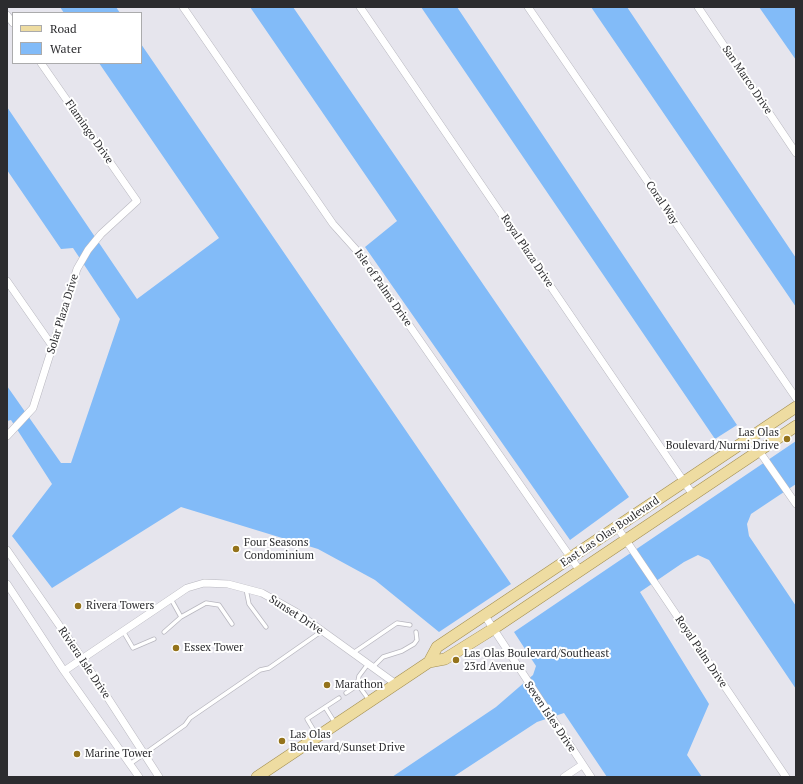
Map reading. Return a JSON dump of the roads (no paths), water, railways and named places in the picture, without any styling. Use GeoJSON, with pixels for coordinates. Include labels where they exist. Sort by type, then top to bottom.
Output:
{"type":"FeatureCollection","features":[{"type":"Feature","properties":{"kind":"main road","name":"East Las Olas Boulevard"},"geometry":{"type":"LineString","coordinates":[[429,662],[437,647],[796,407]]}},
{"type":"Feature","properties":{"kind":"main road","name":"East Las Olas Boulevard"},"geometry":{"type":"LineString","coordinates":[[257,777],[429,662],[445,659],[580,571],[629,544],[693,495],[762,455],[796,426]]}},
{"type":"Feature","properties":{"kind":"street","name":"Isle of Palms Drive"},"geometry":{"type":"LineString","coordinates":[[183,7],[333,224],[359,253],[580,571]]}},
{"type":"Feature","properties":{"kind":"street","name":"Royal Plaza Drive"},"geometry":{"type":"LineString","coordinates":[[360,7],[693,495]]}},
{"type":"Feature","properties":{"kind":"street","name":"Coral Way"},"geometry":{"type":"LineString","coordinates":[[528,7],[796,398]]}},
{"type":"Feature","properties":{"kind":"street","name":"San Marco Drive"},"geometry":{"type":"LineString","coordinates":[[698,7],[796,153]]}},
{"type":"Feature","properties":{"kind":"street","name":"Flamingo Drive"},"geometry":{"type":"LineString","coordinates":[[42,64],[137,201]]}},
{"type":"Feature","properties":{"kind":"street","name":"Solar Plaza Drive"},"geometry":{"type":"LineString","coordinates":[[9,435],[33,408],[77,268],[88,250],[101,234],[137,201]]}},
{"type":"Feature","properties":{"kind":"street"},"geometry":{"type":"LineString","coordinates":[[7,280],[53,347]]}},
{"type":"Feature","properties":{"kind":"street"},"geometry":{"type":"LineString","coordinates":[[750,438],[796,504]]}},
{"type":"Feature","properties":{"kind":"street","name":"Royal Palm Drive"},"geometry":{"type":"LineString","coordinates":[[617,527],[786,777]]}},
{"type":"Feature","properties":{"kind":"street","name":"Riviera Isle Drive"},"geometry":{"type":"LineString","coordinates":[[7,550],[82,658],[159,777]]}},
{"type":"Feature","properties":{"kind":"street","name":"Sunset Drive"},"geometry":{"type":"LineString","coordinates":[[64,671],[187,588],[204,583],[228,584],[269,597],[296,612],[396,684]]}},
{"type":"Feature","properties":{"kind":"street","name":"Riviera Isle Drive"},"geometry":{"type":"LineString","coordinates":[[7,584],[64,671],[139,777]]}},
{"type":"Feature","properties":{"kind":"street","name":"Seven Isles Drive"},"geometry":{"type":"LineString","coordinates":[[485,616],[527,683],[591,777]]}},
{"type":"Feature","properties":{"kind":"street"},"geometry":{"type":"LineString","coordinates":[[564,777],[582,765]]}},
{"type":"Feature","properties":{"kind":"lane"},"geometry":{"type":"LineString","coordinates":[[246,589],[249,604],[266,627]]}},
{"type":"Feature","properties":{"kind":"lane"},"geometry":{"type":"LineString","coordinates":[[171,599],[181,617]]}},
{"type":"Feature","properties":{"kind":"lane"},"geometry":{"type":"LineString","coordinates":[[164,632],[181,617],[206,603],[219,605],[232,624]]}},
{"type":"Feature","properties":{"kind":"lane"},"geometry":{"type":"LineString","coordinates":[[353,653],[397,623],[401,622],[410,625]]}},
{"type":"Feature","properties":{"kind":"lane"},"geometry":{"type":"LineString","coordinates":[[122,631],[133,648],[154,639]]}},
{"type":"Feature","properties":{"kind":"lane"},"geometry":{"type":"LineString","coordinates":[[130,764],[185,726],[190,718],[260,670],[269,668],[322,631]]}},
{"type":"Feature","properties":{"kind":"lane"},"geometry":{"type":"LineString","coordinates":[[370,701],[358,685],[359,676],[383,657],[402,651],[414,644],[417,640],[416,632]]}},
{"type":"Feature","properties":{"kind":"lane"},"geometry":{"type":"LineString","coordinates":[[346,693],[358,685]]}},
{"type":"Feature","properties":{"kind":"lane"},"geometry":{"type":"LineString","coordinates":[[318,736],[307,719],[339,698]]}},
{"type":"Feature","properties":{"kind":"lane"},"geometry":{"type":"LineString","coordinates":[[325,707],[336,724]]}},
{"type":"Feature","properties":{"kind":"water"},"geometry":{"type":"Polygon","coordinates":[[[60,7],[116,7],[119,12],[63,12],[60,7]]]}},
{"type":"Feature","properties":{"kind":"water"},"geometry":{"type":"Polygon","coordinates":[[[250,7],[293,7],[629,497],[570,540],[365,247],[397,221],[250,7]]]}},
{"type":"Feature","properties":{"kind":"water"},"geometry":{"type":"Polygon","coordinates":[[[421,7],[457,7],[737,425],[715,439],[421,7]]]}},
{"type":"Feature","properties":{"kind":"water"},"geometry":{"type":"Polygon","coordinates":[[[591,7],[627,7],[796,258],[796,307],[591,7]]]}},
{"type":"Feature","properties":{"kind":"water"},"geometry":{"type":"Polygon","coordinates":[[[759,7],[796,7],[796,60],[759,7]]]}},
{"type":"Feature","properties":{"kind":"water"},"geometry":{"type":"Polygon","coordinates":[[[142,45],[511,584],[439,632],[375,580],[318,549],[181,507],[52,588],[12,536],[52,484],[11,420],[7,421],[7,386],[61,463],[71,463],[120,319],[73,248],[61,249],[7,170],[7,107],[137,299],[219,238],[100,64],[142,64],[142,45]]]}},
{"type":"Feature","properties":{"kind":"water"},"geometry":{"type":"Polygon","coordinates":[[[796,441],[796,484],[751,514],[747,524],[749,536],[796,606],[796,689],[709,560],[698,555],[684,562],[640,592],[709,704],[687,755],[702,777],[607,777],[564,713],[537,722],[453,777],[392,777],[496,707],[533,675],[536,666],[514,632],[796,441]]]}},
{"type":"Feature","properties":{"kind":"place","name":"Las Olas Boulevard/Nurmi Drive"},"geometry":{"type":"Point","coordinates":[787,439]}},
{"type":"Feature","properties":{"kind":"place","name":"Four Seasons Condominium"},"geometry":{"type":"Point","coordinates":[236,549]}},
{"type":"Feature","properties":{"kind":"place","name":"Rivera Towers"},"geometry":{"type":"Point","coordinates":[78,606]}},
{"type":"Feature","properties":{"kind":"place","name":"Essex Tower"},"geometry":{"type":"Point","coordinates":[176,648]}},
{"type":"Feature","properties":{"kind":"place","name":"Las Olas Boulevard/Southeast 23rd Avenue"},"geometry":{"type":"Point","coordinates":[456,660]}},
{"type":"Feature","properties":{"kind":"place","name":"Marathon"},"geometry":{"type":"Point","coordinates":[327,685]}},
{"type":"Feature","properties":{"kind":"place","name":"Las Olas Boulevard/Sunset Drive"},"geometry":{"type":"Point","coordinates":[282,741]}},
{"type":"Feature","properties":{"kind":"place","name":"Marine Tower"},"geometry":{"type":"Point","coordinates":[77,754]}}]}
